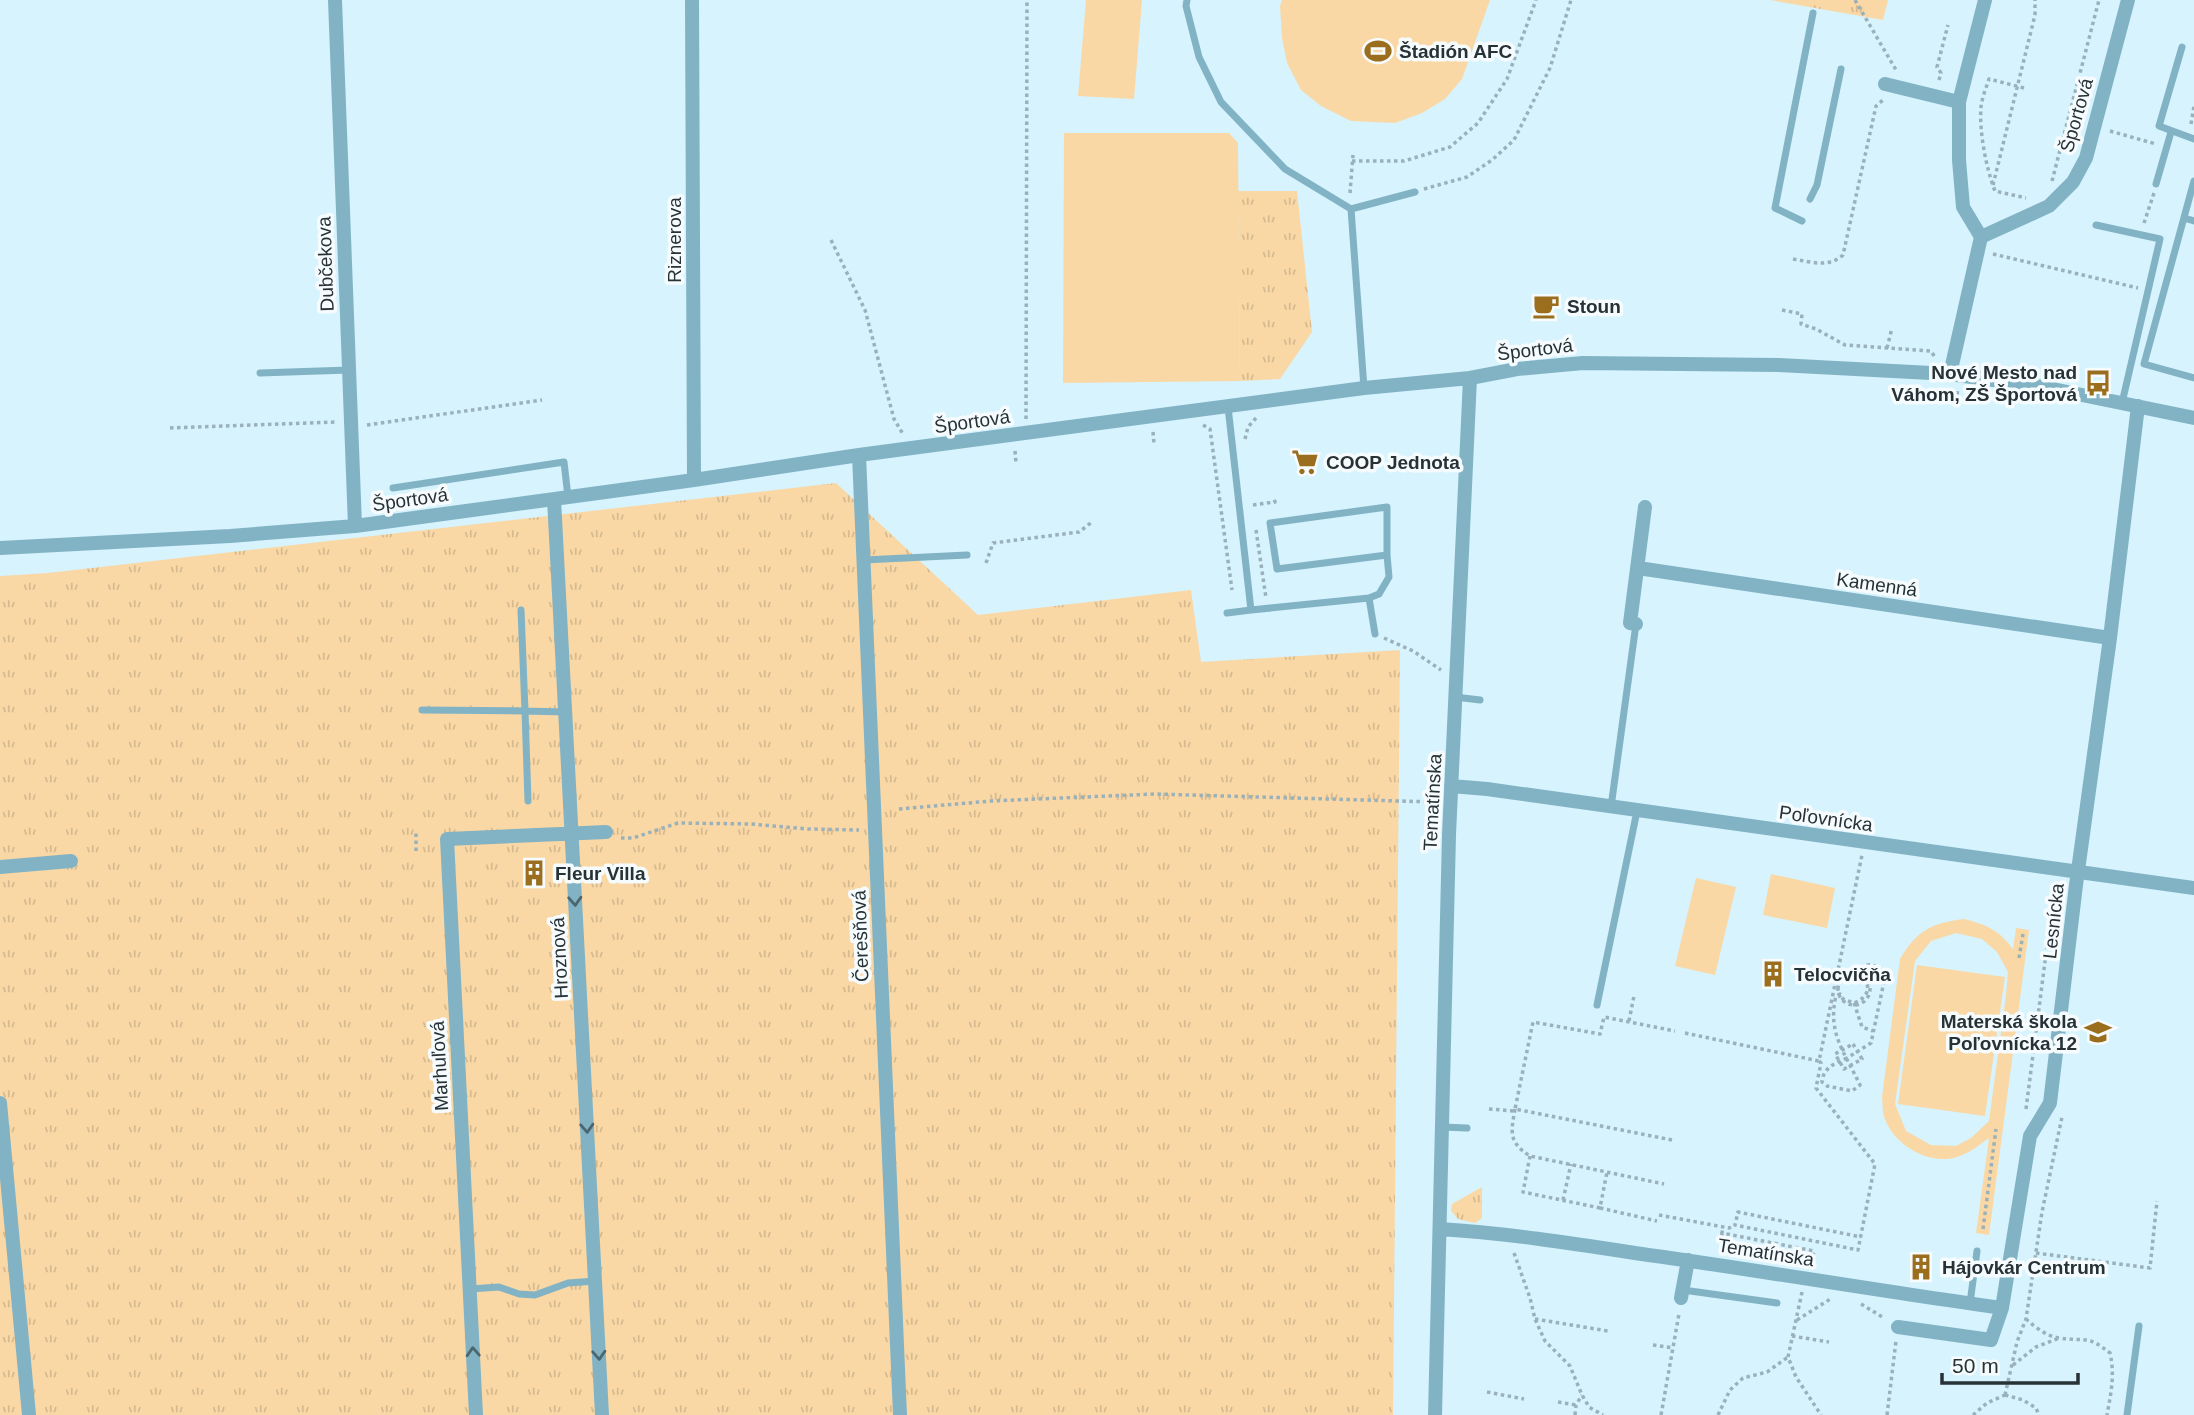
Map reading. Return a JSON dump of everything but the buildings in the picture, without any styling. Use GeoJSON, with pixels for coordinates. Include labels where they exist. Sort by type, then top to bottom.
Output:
{"type":"FeatureCollection","features":[{"type":"Feature","properties":{"kind":"street","name":"Dubčekova"},"geometry":{"type":"LineString","coordinates":[[335,0],[355,527]]}},
{"type":"Feature","properties":{"kind":"street","name":"Riznerova"},"geometry":{"type":"LineString","coordinates":[[692,0],[694,480]]}},
{"type":"Feature","properties":{"kind":"street"},"geometry":{"type":"LineString","coordinates":[[1951,369],[1979,244],[1963,207],[1959,160],[1959,102],[1985,0]]}},
{"type":"Feature","properties":{"kind":"street","name":"Športová"},"geometry":{"type":"LineString","coordinates":[[1979,244],[2049,206],[2073,182],[2087,158],[2128,0]]}},
{"type":"Feature","properties":{"kind":"street"},"geometry":{"type":"LineString","coordinates":[[1887,84],[1959,102]]}},
{"type":"Feature","properties":{"kind":"street","name":"Športová"},"geometry":{"type":"LineString","coordinates":[[0,548],[355,527],[859,455],[1364,388],[1583,363],[1951,369],[2194,418]]}},
{"type":"Feature","properties":{"kind":"street","name":"Tematínska"},"geometry":{"type":"LineString","coordinates":[[1435,1415],[1451,786],[1470,378]]}},
{"type":"Feature","properties":{"kind":"street","name":"Lesnícka"},"geometry":{"type":"LineString","coordinates":[[1898,1327],[1991,1340],[2002,1308],[2030,1136],[2050,1103],[2138,406]]}},
{"type":"Feature","properties":{"kind":"street","name":"Čerešňová"},"geometry":{"type":"LineString","coordinates":[[859,455],[900,1415]]}},
{"type":"Feature","properties":{"kind":"street","name":"Hroznová"},"geometry":{"type":"LineString","coordinates":[[561,498],[565,712],[602,1415]]}},
{"type":"Feature","properties":{"kind":"street"},"geometry":{"type":"LineString","coordinates":[[1636,624],[1630,623],[1645,506]]}},
{"type":"Feature","properties":{"kind":"street","name":"Kamenná"},"geometry":{"type":"LineString","coordinates":[[1638,568],[2110,638]]}},
{"type":"Feature","properties":{"kind":"street","name":"Poľovnícka"},"geometry":{"type":"LineString","coordinates":[[1451,786],[2194,888]]}},
{"type":"Feature","properties":{"kind":"street"},"geometry":{"type":"LineString","coordinates":[[571,833],[613,835]]}},
{"type":"Feature","properties":{"kind":"street","name":"Marhuľová"},"geometry":{"type":"LineString","coordinates":[[477,1415],[447,839],[571,833]]}},
{"type":"Feature","properties":{"kind":"street"},"geometry":{"type":"LineString","coordinates":[[0,867],[71,861]]}},
{"type":"Feature","properties":{"kind":"street"},"geometry":{"type":"LineString","coordinates":[[0,1103],[29,1415]]}},
{"type":"Feature","properties":{"kind":"street","name":"Tematínska"},"geometry":{"type":"LineString","coordinates":[[1440,1228],[1507,1234],[2002,1308]]}},
{"type":"Feature","properties":{"kind":"street"},"geometry":{"type":"LineString","coordinates":[[1682,1294],[1688,1260]]}},
{"type":"Feature","properties":{"kind":"lane"},"geometry":{"type":"LineString","coordinates":[[1187,0],[1186,6],[1199,57],[1221,102],[1285,169],[1351,209],[1415,192]]}},
{"type":"Feature","properties":{"kind":"lane"},"geometry":{"type":"LineString","coordinates":[[1802,221],[1775,208],[1813,13]]}},
{"type":"Feature","properties":{"kind":"lane"},"geometry":{"type":"LineString","coordinates":[[2182,47],[2159,126],[2194,139]]}},
{"type":"Feature","properties":{"kind":"lane"},"geometry":{"type":"LineString","coordinates":[[1810,200],[1817,185],[1841,69]]}},
{"type":"Feature","properties":{"kind":"lane"},"geometry":{"type":"LineString","coordinates":[[2156,184],[2171,132]]}},
{"type":"Feature","properties":{"kind":"lane"},"geometry":{"type":"LineString","coordinates":[[2194,181],[2144,364],[2194,378]]}},
{"type":"Feature","properties":{"kind":"lane"},"geometry":{"type":"LineString","coordinates":[[1351,209],[1364,388]]}},
{"type":"Feature","properties":{"kind":"lane"},"geometry":{"type":"LineString","coordinates":[[2184,218],[2194,221]]}},
{"type":"Feature","properties":{"kind":"lane"},"geometry":{"type":"LineString","coordinates":[[2096,225],[2160,239],[2122,403]]}},
{"type":"Feature","properties":{"kind":"lane"},"geometry":{"type":"LineString","coordinates":[[260,373],[349,370]]}},
{"type":"Feature","properties":{"kind":"lane"},"geometry":{"type":"LineString","coordinates":[[1228,406],[1251,610]]}},
{"type":"Feature","properties":{"kind":"lane"},"geometry":{"type":"LineString","coordinates":[[393,488],[565,461],[561,498]]}},
{"type":"Feature","properties":{"kind":"lane"},"geometry":{"type":"LineString","coordinates":[[1227,613],[1368,598],[1379,594],[1389,577],[1387,507],[1270,523],[1277,569],[1387,555]]}},
{"type":"Feature","properties":{"kind":"lane"},"geometry":{"type":"LineString","coordinates":[[863,560],[967,555]]}},
{"type":"Feature","properties":{"kind":"lane"},"geometry":{"type":"LineString","coordinates":[[1368,598],[1376,634]]}},
{"type":"Feature","properties":{"kind":"lane"},"geometry":{"type":"LineString","coordinates":[[520,610],[528,801]]}},
{"type":"Feature","properties":{"kind":"lane"},"geometry":{"type":"LineString","coordinates":[[1611,807],[1636,624]]}},
{"type":"Feature","properties":{"kind":"lane"},"geometry":{"type":"LineString","coordinates":[[1455,697],[1480,700]]}},
{"type":"Feature","properties":{"kind":"lane"},"geometry":{"type":"LineString","coordinates":[[422,710],[565,712]]}},
{"type":"Feature","properties":{"kind":"lane"},"geometry":{"type":"LineString","coordinates":[[1597,1005],[1637,811]]}},
{"type":"Feature","properties":{"kind":"lane"},"geometry":{"type":"LineString","coordinates":[[1442,1127],[1467,1128]]}},
{"type":"Feature","properties":{"kind":"lane"},"geometry":{"type":"LineString","coordinates":[[1970,1303],[1977,1251]]}},
{"type":"Feature","properties":{"kind":"lane"},"geometry":{"type":"LineString","coordinates":[[470,1289],[499,1287],[519,1294],[535,1295],[568,1283],[595,1282]]}},
{"type":"Feature","properties":{"kind":"lane"},"geometry":{"type":"LineString","coordinates":[[1682,1294],[1777,1303]]}},
{"type":"Feature","properties":{"kind":"lane"},"geometry":{"type":"LineString","coordinates":[[2127,1415],[2139,1326]]}},
{"type":"Feature","properties":{"kind":"path"},"geometry":{"type":"LineString","coordinates":[[1027,0],[1027,421]]}},
{"type":"Feature","properties":{"kind":"path"},"geometry":{"type":"LineString","coordinates":[[1352,161],[1404,161],[1450,147],[1469,131],[1507,79],[1536,0]]}},
{"type":"Feature","properties":{"kind":"path"},"geometry":{"type":"LineString","coordinates":[[1415,192],[1467,177],[1492,160],[1514,140],[1550,68],[1571,0]]}},
{"type":"Feature","properties":{"kind":"path"},"geometry":{"type":"LineString","coordinates":[[1855,0],[1908,90]]}},
{"type":"Feature","properties":{"kind":"path"},"geometry":{"type":"LineString","coordinates":[[1993,185],[2032,35],[2035,0]]}},
{"type":"Feature","properties":{"kind":"path"},"geometry":{"type":"LineString","coordinates":[[2050,187],[2084,48],[2099,0]]}},
{"type":"Feature","properties":{"kind":"path"},"geometry":{"type":"LineString","coordinates":[[1936,96],[1941,73],[1937,67],[1948,25]]}},
{"type":"Feature","properties":{"kind":"path"},"geometry":{"type":"LineString","coordinates":[[2024,89],[1989,79],[1981,107],[1983,132],[1995,191],[2032,200]]}},
{"type":"Feature","properties":{"kind":"path"},"geometry":{"type":"LineString","coordinates":[[1793,259],[1824,264],[1837,261],[1843,255],[1877,106],[1884,99],[1887,84]]}},
{"type":"Feature","properties":{"kind":"path"},"geometry":{"type":"LineString","coordinates":[[2003,145],[2009,146]]}},
{"type":"Feature","properties":{"kind":"path"},"geometry":{"type":"LineString","coordinates":[[1349,184],[1353,155]]}},
{"type":"Feature","properties":{"kind":"path"},"geometry":{"type":"LineString","coordinates":[[2141,235],[2156,184]]}},
{"type":"Feature","properties":{"kind":"path"},"geometry":{"type":"LineString","coordinates":[[831,240],[865,310],[894,419],[905,439],[906,449]]}},
{"type":"Feature","properties":{"kind":"path"},"geometry":{"type":"LineString","coordinates":[[1979,244],[2147,290]]}},
{"type":"Feature","properties":{"kind":"path"},"geometry":{"type":"LineString","coordinates":[[1782,310],[1802,314],[1801,324],[1844,345],[1931,351],[1939,363],[1951,369]]}},
{"type":"Feature","properties":{"kind":"path"},"geometry":{"type":"LineString","coordinates":[[1887,348],[1892,328]]}},
{"type":"Feature","properties":{"kind":"path"},"geometry":{"type":"LineString","coordinates":[[1926,390],[1965,394]]}},
{"type":"Feature","properties":{"kind":"path"},"geometry":{"type":"LineString","coordinates":[[170,428],[351,425],[542,400]]}},
{"type":"Feature","properties":{"kind":"path"},"geometry":{"type":"LineString","coordinates":[[1245,441],[1248,427],[1257,417],[1273,411],[1272,400]]}},
{"type":"Feature","properties":{"kind":"path"},"geometry":{"type":"LineString","coordinates":[[1194,423],[1210,429],[1232,590]]}},
{"type":"Feature","properties":{"kind":"path"},"geometry":{"type":"LineString","coordinates":[[1253,505],[1275,502],[1274,498]]}},
{"type":"Feature","properties":{"kind":"path"},"geometry":{"type":"LineString","coordinates":[[1255,518],[1267,607]]}},
{"type":"Feature","properties":{"kind":"path"},"geometry":{"type":"LineString","coordinates":[[986,563],[993,543],[1079,532],[1092,522]]}},
{"type":"Feature","properties":{"kind":"path"},"geometry":{"type":"LineString","coordinates":[[1376,634],[1413,651],[1456,681]]}},
{"type":"Feature","properties":{"kind":"path"},"geometry":{"type":"LineString","coordinates":[[899,810],[991,801],[1155,794],[1438,803]]}},
{"type":"Feature","properties":{"kind":"path"},"geometry":{"type":"LineString","coordinates":[[613,835],[633,838],[678,823],[875,831]]}},
{"type":"Feature","properties":{"kind":"path"},"geometry":{"type":"LineString","coordinates":[[416,830],[416,851]]}},
{"type":"Feature","properties":{"kind":"path"},"geometry":{"type":"LineString","coordinates":[[1723,1230],[1735,1225],[1858,1250],[1875,1164],[1816,1088],[1821,1063],[1819,1060],[1862,853]]}},
{"type":"Feature","properties":{"kind":"path"},"geometry":{"type":"LineString","coordinates":[[2026,1107],[2055,881],[2049,881],[2051,870]]}},
{"type":"Feature","properties":{"kind":"path"},"geometry":{"type":"LineString","coordinates":[[2019,958],[2023,934]]}},
{"type":"Feature","properties":{"kind":"path"},"geometry":{"type":"LineString","coordinates":[[1856,975],[1844,979],[1840,986],[1833,1017],[1835,1034],[1842,1049],[1847,1058],[1860,1085],[1852,1091],[1827,1086],[1822,1082],[1829,1067],[1847,1058],[1871,1043],[1885,977],[1878,967],[1863,965],[1856,975]]}},
{"type":"Feature","properties":{"kind":"path"},"geometry":{"type":"LineString","coordinates":[[1839,994],[1847,1003],[1854,1004],[1867,998],[1864,980],[1856,975]]}},
{"type":"Feature","properties":{"kind":"path"},"geometry":{"type":"LineString","coordinates":[[1868,992],[1881,995]]}},
{"type":"Feature","properties":{"kind":"path"},"geometry":{"type":"LineString","coordinates":[[1629,1022],[1634,996]]}},
{"type":"Feature","properties":{"kind":"path"},"geometry":{"type":"LineString","coordinates":[[1854,1004],[1862,1027],[1873,1031]]}},
{"type":"Feature","properties":{"kind":"path"},"geometry":{"type":"LineString","coordinates":[[1664,1184],[1530,1156],[1518,1149],[1512,1138],[1533,1022],[1600,1034],[1604,1017],[1675,1031]]}},
{"type":"Feature","properties":{"kind":"path"},"geometry":{"type":"LineString","coordinates":[[1685,1033],[1819,1060]]}},
{"type":"Feature","properties":{"kind":"path"},"geometry":{"type":"LineString","coordinates":[[1853,1044],[1858,1051],[1862,1059],[1844,1069],[1835,1054],[1853,1044]]}},
{"type":"Feature","properties":{"kind":"path"},"geometry":{"type":"LineString","coordinates":[[1489,1110],[1515,1110],[1672,1140]]}},
{"type":"Feature","properties":{"kind":"path"},"geometry":{"type":"LineString","coordinates":[[1983,1229],[1996,1129]]}},
{"type":"Feature","properties":{"kind":"path"},"geometry":{"type":"LineString","coordinates":[[1530,1156],[1523,1192],[1657,1221]]}},
{"type":"Feature","properties":{"kind":"path"},"geometry":{"type":"LineString","coordinates":[[1563,1200],[1571,1164]]}},
{"type":"Feature","properties":{"kind":"path"},"geometry":{"type":"LineString","coordinates":[[1600,1208],[1607,1172]]}},
{"type":"Feature","properties":{"kind":"path"},"geometry":{"type":"LineString","coordinates":[[2006,1395],[2017,1342],[2026,1320],[2036,1252],[2150,1268],[2157,1201]]}},
{"type":"Feature","properties":{"kind":"path"},"geometry":{"type":"LineString","coordinates":[[1735,1225],[1738,1212],[1861,1237]]}},
{"type":"Feature","properties":{"kind":"path"},"geometry":{"type":"LineString","coordinates":[[1659,1215],[1814,1251],[1812,1260],[1721,1241],[1723,1230]]}},
{"type":"Feature","properties":{"kind":"path"},"geometry":{"type":"LineString","coordinates":[[1507,1234],[1545,1341],[1570,1366],[1581,1395],[1589,1407],[1604,1415]]}},
{"type":"Feature","properties":{"kind":"path"},"geometry":{"type":"LineString","coordinates":[[1806,1278],[1787,1357],[1796,1377],[1821,1415]]}},
{"type":"Feature","properties":{"kind":"path"},"geometry":{"type":"LineString","coordinates":[[1661,1415],[1682,1294]]}},
{"type":"Feature","properties":{"kind":"path"},"geometry":{"type":"LineString","coordinates":[[1796,1322],[1838,1294]]}},
{"type":"Feature","properties":{"kind":"path"},"geometry":{"type":"LineString","coordinates":[[1535,1319],[1608,1331]]}},
{"type":"Feature","properties":{"kind":"path"},"geometry":{"type":"LineString","coordinates":[[2026,1320],[2038,1330],[2059,1338],[2095,1340],[2110,1353],[2113,1384],[2107,1415]]}},
{"type":"Feature","properties":{"kind":"path"},"geometry":{"type":"LineString","coordinates":[[1887,1415],[1898,1327]]}},
{"type":"Feature","properties":{"kind":"path"},"geometry":{"type":"LineString","coordinates":[[1792,1336],[1829,1342]]}},
{"type":"Feature","properties":{"kind":"path"},"geometry":{"type":"LineString","coordinates":[[2011,1367],[2036,1347],[2059,1338]]}},
{"type":"Feature","properties":{"kind":"path"},"geometry":{"type":"LineString","coordinates":[[1653,1345],[1673,1348]]}},
{"type":"Feature","properties":{"kind":"path"},"geometry":{"type":"LineString","coordinates":[[1718,1415],[1730,1390],[1743,1378],[1767,1372],[1787,1357]]}},
{"type":"Feature","properties":{"kind":"path"},"geometry":{"type":"LineString","coordinates":[[1487,1392],[1524,1399]]}},
{"type":"Feature","properties":{"kind":"path"},"geometry":{"type":"LineString","coordinates":[[1575,1415],[1581,1395]]}},
{"type":"Feature","properties":{"kind":"path"},"geometry":{"type":"LineString","coordinates":[[1973,1415],[1987,1403],[2006,1395],[2036,1408],[2039,1415]]}},
{"type":"Feature","properties":{"kind":"path"},"geometry":{"type":"LineString","coordinates":[[1558,1402],[1576,1405]]}},
{"type":"Feature","properties":{"kind":"green space"},"geometry":{"type":"Polygon","coordinates":[[[1086,0],[1142,0],[1134,99],[1078,96],[1086,0]]]}},
{"type":"Feature","properties":{"kind":"green space","name":"Štadión AFC"},"geometry":{"type":"Polygon","coordinates":[[[1282,0],[1490,0],[1462,79],[1445,99],[1422,113],[1395,123],[1351,121],[1321,106],[1301,90],[1287,63],[1282,38],[1282,0]]]}},
{"type":"Feature","properties":{"kind":"green space"},"geometry":{"type":"Polygon","coordinates":[[[1770,0],[1888,0],[1883,20],[1770,0]]]}},
{"type":"Feature","properties":{"kind":"green space"},"geometry":{"type":"Polygon","coordinates":[[[1064,133],[1229,133],[1238,143],[1240,381],[1063,383],[1064,133]]]}},
{"type":"Feature","properties":{"kind":"green space"},"geometry":{"type":"Polygon","coordinates":[[[1238,191],[1297,191],[1312,332],[1280,379],[1240,381],[1238,191]]]}},
{"type":"Feature","properties":{"kind":"green space"},"geometry":{"type":"Polygon","coordinates":[[[836,483],[978,615],[1191,590],[1201,662],[1400,650],[1393,1415],[0,1415],[0,576],[48,573],[836,483]]]}},
{"type":"Feature","properties":{"kind":"green space"},"geometry":{"type":"Polygon","coordinates":[[[1771,874],[1835,888],[1827,928],[1763,915],[1771,874]]]}},
{"type":"Feature","properties":{"kind":"green space"},"geometry":{"type":"Polygon","coordinates":[[[1696,878],[1736,887],[1715,975],[1675,966],[1696,878]]]}},
{"type":"Feature","properties":{"kind":"green space"},"geometry":{"type":"Polygon","coordinates":[[[1964,919],[1986,926],[2003,937],[2013,949],[2016,928],[2029,930],[1989,1235],[1976,1233],[1989,1138],[1957,1157],[1936,1159],[1914,1151],[1896,1137],[1883,1111],[1882,1097],[1900,959],[1919,935],[1934,926],[1964,919]],[[1956,933],[1931,941],[1915,961],[1895,1104],[1906,1131],[1931,1145],[1956,1146],[1971,1138],[1989,1121],[2008,972],[1997,952],[1982,939],[1956,933]]]}},
{"type":"Feature","properties":{"kind":"green space"},"geometry":{"type":"Polygon","coordinates":[[[1917,965],[2005,977],[1985,1116],[1898,1104],[1917,965]]]}},
{"type":"Feature","properties":{"kind":"green space"},"geometry":{"type":"Polygon","coordinates":[[[1482,1187],[1482,1218],[1475,1223],[1458,1219],[1451,1211],[1452,1204],[1482,1187]]]}},
{"type":"Feature","properties":{"kind":"place","name":"Štadión AFC"},"geometry":{"type":"Point","coordinates":[1378,51]}},
{"type":"Feature","properties":{"kind":"place","name":"Stoun"},"geometry":{"type":"Point","coordinates":[1546,306]}},
{"type":"Feature","properties":{"kind":"place","name":"Nové Mesto nad Váhom, ZŠ Športová"},"geometry":{"type":"Point","coordinates":[2098,383]}},
{"type":"Feature","properties":{"kind":"place","name":"COOP Jednota"},"geometry":{"type":"Point","coordinates":[1305,462]}},
{"type":"Feature","properties":{"kind":"place","name":"Fleur Villa"},"geometry":{"type":"Point","coordinates":[534,873]}},
{"type":"Feature","properties":{"kind":"place","name":"Telocvičňa"},"geometry":{"type":"Point","coordinates":[1773,974]}},
{"type":"Feature","properties":{"kind":"place","name":"Materská škola Poľovnícka 12"},"geometry":{"type":"Point","coordinates":[2098,1032]}},
{"type":"Feature","properties":{"kind":"place","name":"Hájovkár Centrum"},"geometry":{"type":"Point","coordinates":[1921,1267]}}]}
